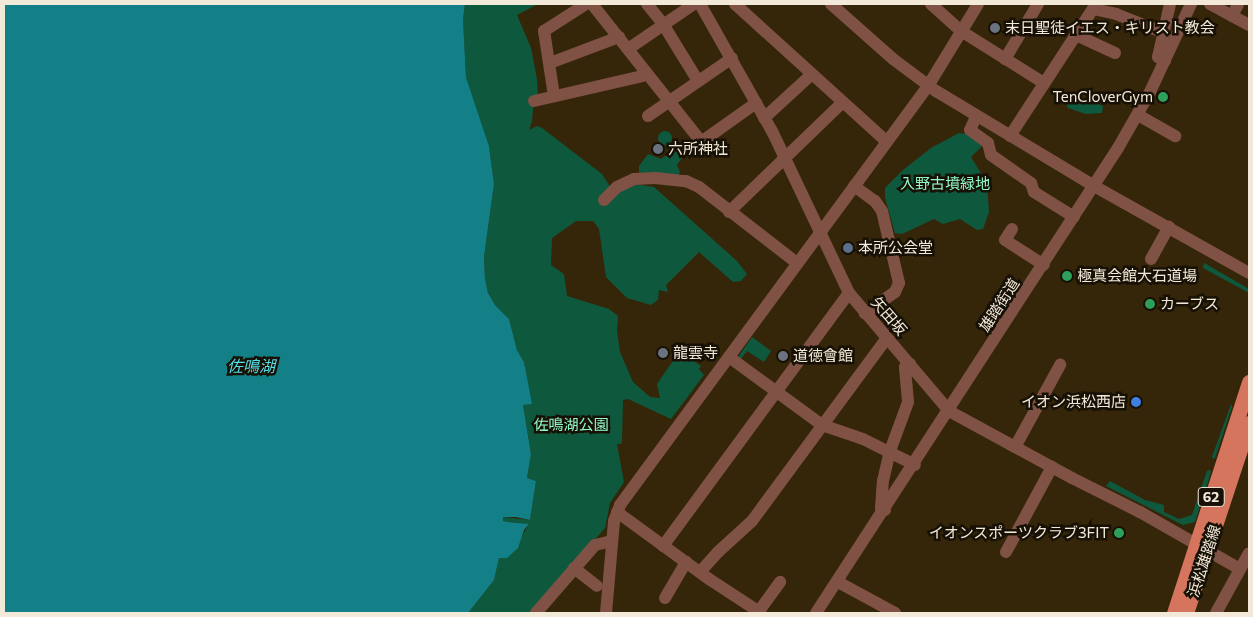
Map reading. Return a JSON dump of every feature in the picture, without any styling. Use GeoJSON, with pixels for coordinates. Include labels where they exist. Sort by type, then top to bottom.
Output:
{"type":"FeatureCollection","features":[{"type":"Feature","properties":{"kind":"main road","name":"浜松雄踏線"},"geometry":{"type":"LineString","coordinates":[[1186,613],[1202,547],[1249,382]]}},
{"type":"Feature","properties":{"kind":"main road","name":"浜松雄踏線"},"geometry":{"type":"LineString","coordinates":[[1174,613],[1202,547],[1249,423]]}},
{"type":"Feature","properties":{"kind":"street"},"geometry":{"type":"LineString","coordinates":[[554,96],[544,31],[586,4]]}},
{"type":"Feature","properties":{"kind":"street"},"geometry":{"type":"LineString","coordinates":[[592,4],[699,139],[704,140],[756,103]]}},
{"type":"Feature","properties":{"kind":"street"},"geometry":{"type":"LineString","coordinates":[[647,4],[663,24],[698,81]]}},
{"type":"Feature","properties":{"kind":"street"},"geometry":{"type":"LineString","coordinates":[[628,49],[694,4]]}},
{"type":"Feature","properties":{"kind":"street","name":"矢田坂"},"geometry":{"type":"LineString","coordinates":[[700,4],[732,58],[785,157],[849,293],[950,411]]}},
{"type":"Feature","properties":{"kind":"street"},"geometry":{"type":"LineString","coordinates":[[735,4],[887,142]]}},
{"type":"Feature","properties":{"kind":"street"},"geometry":{"type":"LineString","coordinates":[[831,4],[893,59],[928,86],[976,117],[1249,273]]}},
{"type":"Feature","properties":{"kind":"street"},"geometry":{"type":"LineString","coordinates":[[931,4],[961,31],[1044,83]]}},
{"type":"Feature","properties":{"kind":"street"},"geometry":{"type":"LineString","coordinates":[[606,613],[612,542],[617,512],[928,86],[978,4]]}},
{"type":"Feature","properties":{"kind":"street"},"geometry":{"type":"LineString","coordinates":[[1005,59],[1038,4]]}},
{"type":"Feature","properties":{"kind":"street"},"geometry":{"type":"LineString","coordinates":[[1165,61],[1158,57],[1170,4],[1189,8]]}},
{"type":"Feature","properties":{"kind":"street"},"geometry":{"type":"LineString","coordinates":[[1210,4],[1249,26]]}},
{"type":"Feature","properties":{"kind":"street"},"geometry":{"type":"LineString","coordinates":[[1232,16],[1238,4]]}},
{"type":"Feature","properties":{"kind":"street"},"geometry":{"type":"LineString","coordinates":[[1010,136],[1094,6],[1164,33]]}},
{"type":"Feature","properties":{"kind":"street","name":"雄踏街道"},"geometry":{"type":"LineString","coordinates":[[816,613],[950,411],[1138,115],[1189,8]]}},
{"type":"Feature","properties":{"kind":"street"},"geometry":{"type":"LineString","coordinates":[[1076,35],[1115,53]]}},
{"type":"Feature","properties":{"kind":"street"},"geometry":{"type":"LineString","coordinates":[[550,63],[619,37]]}},
{"type":"Feature","properties":{"kind":"street"},"geometry":{"type":"LineString","coordinates":[[648,116],[732,58]]}},
{"type":"Feature","properties":{"kind":"street"},"geometry":{"type":"LineString","coordinates":[[534,101],[642,76],[646,73]]}},
{"type":"Feature","properties":{"kind":"street"},"geometry":{"type":"LineString","coordinates":[[764,118],[812,74]]}},
{"type":"Feature","properties":{"kind":"street"},"geometry":{"type":"LineString","coordinates":[[729,212],[843,102]]}},
{"type":"Feature","properties":{"kind":"street"},"geometry":{"type":"LineString","coordinates":[[1138,115],[1175,136]]}},
{"type":"Feature","properties":{"kind":"street"},"geometry":{"type":"LineString","coordinates":[[976,117],[970,130],[988,143],[991,155],[1031,183],[1034,192],[1074,218]]}},
{"type":"Feature","properties":{"kind":"street"},"geometry":{"type":"LineString","coordinates":[[604,200],[617,187],[634,179],[686,181],[699,187],[797,263]]}},
{"type":"Feature","properties":{"kind":"street"},"geometry":{"type":"LineString","coordinates":[[854,186],[875,201],[882,211],[899,283],[895,292],[865,312]]}},
{"type":"Feature","properties":{"kind":"street"},"geometry":{"type":"LineString","coordinates":[[1151,259],[1168,227]]}},
{"type":"Feature","properties":{"kind":"street"},"geometry":{"type":"LineString","coordinates":[[1012,229],[1005,240],[1044,265]]}},
{"type":"Feature","properties":{"kind":"street"},"geometry":{"type":"LineString","coordinates":[[663,546],[849,293]]}},
{"type":"Feature","properties":{"kind":"street"},"geometry":{"type":"LineString","coordinates":[[700,572],[718,552],[752,521],[887,338]]}},
{"type":"Feature","properties":{"kind":"street"},"geometry":{"type":"LineString","coordinates":[[729,357],[822,425],[890,451],[915,465]]}},
{"type":"Feature","properties":{"kind":"street"},"geometry":{"type":"LineString","coordinates":[[885,510],[881,508],[881,493],[890,451],[908,402],[905,367],[910,364]]}},
{"type":"Feature","properties":{"kind":"street"},"geometry":{"type":"LineString","coordinates":[[1015,447],[1060,365]]}},
{"type":"Feature","properties":{"kind":"street"},"geometry":{"type":"LineString","coordinates":[[950,411],[1052,467],[1140,512],[1243,572]]}},
{"type":"Feature","properties":{"kind":"street"},"geometry":{"type":"LineString","coordinates":[[1006,552],[1052,467]]}},
{"type":"Feature","properties":{"kind":"street"},"geometry":{"type":"LineString","coordinates":[[617,512],[754,611],[780,582]]}},
{"type":"Feature","properties":{"kind":"street"},"geometry":{"type":"LineString","coordinates":[[536,613],[595,545],[612,542]]}},
{"type":"Feature","properties":{"kind":"street"},"geometry":{"type":"LineString","coordinates":[[1216,613],[1243,572],[1249,554]]}},
{"type":"Feature","properties":{"kind":"street"},"geometry":{"type":"LineString","coordinates":[[665,598],[686,562]]}},
{"type":"Feature","properties":{"kind":"street"},"geometry":{"type":"LineString","coordinates":[[574,568],[597,586]]}},
{"type":"Feature","properties":{"kind":"street"},"geometry":{"type":"LineString","coordinates":[[838,582],[895,613]]}},
{"type":"Feature","properties":{"kind":"green space","name":"佐鳴湖公園"},"geometry":{"type":"Polygon","coordinates":[[[465,4],[538,4],[517,15],[531,48],[537,79],[538,98],[534,98],[532,121],[529,130],[537,126],[542,128],[602,174],[611,188],[635,184],[654,187],[737,261],[747,274],[741,281],[733,282],[699,252],[666,285],[668,292],[659,290],[658,300],[651,305],[627,298],[606,277],[599,229],[593,221],[576,221],[552,238],[551,265],[564,274],[567,296],[609,309],[618,316],[617,331],[620,352],[633,382],[650,397],[660,398],[657,384],[679,352],[701,366],[699,369],[704,375],[671,419],[628,399],[623,400],[622,441],[621,444],[617,444],[624,482],[610,503],[605,528],[532,613],[468,613],[494,580],[499,558],[521,538],[529,524],[502,521],[503,517],[530,520],[536,481],[527,478],[531,454],[523,405],[531,404],[524,362],[517,350],[509,319],[495,305],[488,293],[485,279],[484,257],[494,184],[489,146],[466,77],[463,19],[465,4]]]}},
{"type":"Feature","properties":{"kind":"green space"},"geometry":{"type":"Polygon","coordinates":[[[1071,94],[1103,106],[1102,113],[1086,114],[1068,108],[1066,103],[1071,94]]]}},
{"type":"Feature","properties":{"kind":"green space"},"geometry":{"type":"Polygon","coordinates":[[[662,131],[668,131],[672,138],[668,145],[662,145],[658,141],[658,135],[662,131]]]}},
{"type":"Feature","properties":{"kind":"green space","name":"入野古墳緑地"},"geometry":{"type":"Polygon","coordinates":[[[959,133],[967,134],[982,146],[971,157],[987,183],[989,212],[983,229],[977,230],[960,219],[943,224],[934,219],[902,234],[895,233],[885,198],[885,188],[903,170],[931,148],[959,133]]]}},
{"type":"Feature","properties":{"kind":"green space"},"geometry":{"type":"Polygon","coordinates":[[[671,151],[680,153],[683,156],[677,165],[680,172],[678,175],[639,173],[639,166],[648,154],[661,159],[671,151]]]}},
{"type":"Feature","properties":{"kind":"green space"},"geometry":{"type":"Polygon","coordinates":[[[1204,263],[1249,289],[1249,293],[1203,268],[1204,263]]]}},
{"type":"Feature","properties":{"kind":"green space"},"geometry":{"type":"Polygon","coordinates":[[[752,337],[771,351],[764,362],[747,351],[741,359],[738,357],[752,337]]]}},
{"type":"Feature","properties":{"kind":"green space"},"geometry":{"type":"Polygon","coordinates":[[[1231,404],[1232,407],[1215,458],[1213,459],[1212,457],[1231,404]]]}},
{"type":"Feature","properties":{"kind":"green space"},"geometry":{"type":"Polygon","coordinates":[[[1210,470],[1211,472],[1195,522],[1183,525],[1106,486],[1110,481],[1145,500],[1164,505],[1164,512],[1179,519],[1192,515],[1207,471],[1210,470]]]}},
{"type":"Feature","properties":{"kind":"water","name":"佐鳴湖"},"geometry":{"type":"Polygon","coordinates":[[[4,4],[465,4],[463,19],[466,77],[489,146],[494,184],[484,257],[485,279],[488,293],[495,305],[509,319],[517,350],[524,362],[532,404],[523,405],[531,454],[527,478],[536,481],[530,520],[503,517],[503,521],[529,524],[524,530],[518,548],[507,558],[499,558],[494,580],[468,613],[4,613],[4,4]]]}},
{"type":"Feature","properties":{"kind":"place","name":"末日聖徒イエス・キリスト教会"},"geometry":{"type":"Point","coordinates":[995,28]}},
{"type":"Feature","properties":{"kind":"place","name":"TenCloverGym"},"geometry":{"type":"Point","coordinates":[1163,97]}},
{"type":"Feature","properties":{"kind":"place","name":"六所神社"},"geometry":{"type":"Point","coordinates":[658,149]}},
{"type":"Feature","properties":{"kind":"place","name":"本所公会堂"},"geometry":{"type":"Point","coordinates":[848,248]}},
{"type":"Feature","properties":{"kind":"place","name":"極真会館大石道場"},"geometry":{"type":"Point","coordinates":[1067,276]}},
{"type":"Feature","properties":{"kind":"place","name":"カーブス"},"geometry":{"type":"Point","coordinates":[1150,304]}},
{"type":"Feature","properties":{"kind":"place","name":"龍雲寺"},"geometry":{"type":"Point","coordinates":[663,353]}},
{"type":"Feature","properties":{"kind":"place","name":"道徳會館"},"geometry":{"type":"Point","coordinates":[783,356]}},
{"type":"Feature","properties":{"kind":"place","name":"イオン浜松西店"},"geometry":{"type":"Point","coordinates":[1136,402]}},
{"type":"Feature","properties":{"kind":"place","name":"イオンスポーツクラブ3FIT"},"geometry":{"type":"Point","coordinates":[1119,533]}}]}
